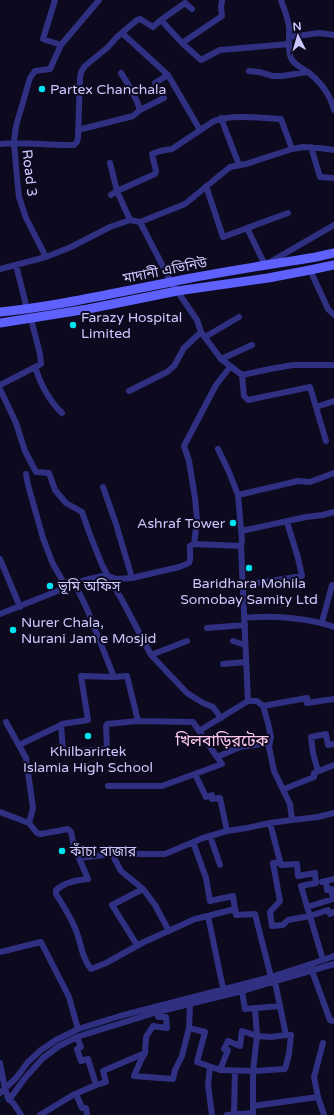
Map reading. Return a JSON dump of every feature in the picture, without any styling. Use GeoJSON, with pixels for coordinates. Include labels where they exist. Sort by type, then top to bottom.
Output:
{"type":"FeatureCollection","features":[{"type":"Feature","properties":{"kind":"main road","name":"মাদানী এভিনিউ"},"geometry":{"type":"LineString","coordinates":[[0,312],[27,309],[334,253]]}},
{"type":"Feature","properties":{"kind":"main road","name":"মাদানী এভিনিউ"},"geometry":{"type":"LineString","coordinates":[[0,323],[125,303],[178,291],[334,265]]}},
{"type":"Feature","properties":{"kind":"street"},"geometry":{"type":"LineString","coordinates":[[55,0],[43,39],[61,45]]}},
{"type":"Feature","properties":{"kind":"street","name":"Road 3"},"geometry":{"type":"LineString","coordinates":[[46,257],[26,218],[19,197],[14,142],[16,126],[30,78],[35,71],[50,69],[61,45],[99,0]]}},
{"type":"Feature","properties":{"kind":"street"},"geometry":{"type":"LineString","coordinates":[[182,43],[222,16],[222,0]]}},
{"type":"Feature","properties":{"kind":"street"},"geometry":{"type":"LineString","coordinates":[[281,0],[289,26],[291,58],[297,65],[323,85],[330,97],[334,110]]}},
{"type":"Feature","properties":{"kind":"street"},"geometry":{"type":"LineString","coordinates":[[0,144],[14,142],[74,145],[77,142],[80,78],[81,72],[85,66],[137,20],[140,19],[153,27],[185,3],[192,9]]}},
{"type":"Feature","properties":{"kind":"street"},"geometry":{"type":"LineString","coordinates":[[161,20],[200,60],[220,50],[289,41],[319,33],[334,35]]}},
{"type":"Feature","properties":{"kind":"street"},"geometry":{"type":"LineString","coordinates":[[122,33],[168,75],[200,130]]}},
{"type":"Feature","properties":{"kind":"street"},"geometry":{"type":"LineString","coordinates":[[248,71],[273,76],[308,72]]}},
{"type":"Feature","properties":{"kind":"street"},"geometry":{"type":"LineString","coordinates":[[120,74],[128,82],[140,110]]}},
{"type":"Feature","properties":{"kind":"street"},"geometry":{"type":"LineString","coordinates":[[78,130],[133,116],[140,110],[164,98],[155,83],[168,75]]}},
{"type":"Feature","properties":{"kind":"street"},"geometry":{"type":"LineString","coordinates":[[221,118],[239,166]]}},
{"type":"Feature","properties":{"kind":"street"},"geometry":{"type":"LineString","coordinates":[[114,193],[155,174],[156,171],[152,154],[160,150],[172,149],[214,121],[221,118],[281,119],[292,149]]}},
{"type":"Feature","properties":{"kind":"street"},"geometry":{"type":"LineString","coordinates":[[311,147],[320,177],[334,178]]}},
{"type":"Feature","properties":{"kind":"street"},"geometry":{"type":"LineString","coordinates":[[0,269],[46,257],[71,247],[110,227],[130,220],[140,222],[184,204],[230,167],[239,166],[292,149],[311,147],[334,150]]}},
{"type":"Feature","properties":{"kind":"street"},"geometry":{"type":"LineString","coordinates":[[110,163],[114,193],[130,220]]}},
{"type":"Feature","properties":{"kind":"street"},"geometry":{"type":"LineString","coordinates":[[206,186],[223,237],[288,213]]}},
{"type":"Feature","properties":{"kind":"street"},"geometry":{"type":"LineString","coordinates":[[140,222],[171,282],[197,320],[203,334],[220,359],[230,367],[242,375],[293,365],[334,365]]}},
{"type":"Feature","properties":{"kind":"street"},"geometry":{"type":"LineString","coordinates":[[247,228],[265,265],[334,225]]}},
{"type":"Feature","properties":{"kind":"street"},"geometry":{"type":"LineString","coordinates":[[16,266],[27,309]]}},
{"type":"Feature","properties":{"kind":"street"},"geometry":{"type":"LineString","coordinates":[[310,270],[328,309],[334,315]]}},
{"type":"Feature","properties":{"kind":"street"},"geometry":{"type":"LineString","coordinates":[[129,391],[167,372],[174,366],[184,348],[203,334],[239,317]]}},
{"type":"Feature","properties":{"kind":"street"},"geometry":{"type":"LineString","coordinates":[[0,385],[42,364],[31,319]]}},
{"type":"Feature","properties":{"kind":"street"},"geometry":{"type":"LineString","coordinates":[[220,359],[252,345]]}},
{"type":"Feature","properties":{"kind":"street"},"geometry":{"type":"LineString","coordinates":[[35,367],[45,392],[57,409],[62,413]]}},
{"type":"Feature","properties":{"kind":"street"},"geometry":{"type":"LineString","coordinates":[[0,614],[66,587],[96,577],[108,576],[116,579],[132,578],[189,563],[190,546],[194,544],[197,520],[189,460],[184,446],[216,385],[230,367]]}},
{"type":"Feature","properties":{"kind":"street"},"geometry":{"type":"LineString","coordinates":[[242,375],[244,396],[248,400],[310,387],[326,441]]}},
{"type":"Feature","properties":{"kind":"street"},"geometry":{"type":"LineString","coordinates":[[0,389],[16,423],[25,451],[36,472],[49,473],[55,490],[66,503],[82,512],[93,544],[108,576],[117,590],[151,655],[187,693],[203,703],[213,707],[221,718]]}},
{"type":"Feature","properties":{"kind":"street"},"geometry":{"type":"LineString","coordinates":[[316,407],[334,401]]}},
{"type":"Feature","properties":{"kind":"street"},"geometry":{"type":"LineString","coordinates":[[218,450],[238,495],[244,585],[248,701]]}},
{"type":"Feature","properties":{"kind":"street"},"geometry":{"type":"LineString","coordinates":[[238,495],[298,481],[310,482],[334,473]]}},
{"type":"Feature","properties":{"kind":"street"},"geometry":{"type":"LineString","coordinates":[[26,474],[43,538],[52,562],[66,587]]}},
{"type":"Feature","properties":{"kind":"street"},"geometry":{"type":"LineString","coordinates":[[103,487],[132,578]]}},
{"type":"Feature","properties":{"kind":"street"},"geometry":{"type":"LineString","coordinates":[[241,531],[334,512]]}},
{"type":"Feature","properties":{"kind":"street"},"geometry":{"type":"LineString","coordinates":[[244,585],[302,576],[287,522]]}},
{"type":"Feature","properties":{"kind":"street"},"geometry":{"type":"LineString","coordinates":[[194,544],[241,546]]}},
{"type":"Feature","properties":{"kind":"street"},"geometry":{"type":"LineString","coordinates":[[1,563],[20,607]]}},
{"type":"Feature","properties":{"kind":"street"},"geometry":{"type":"LineString","coordinates":[[75,584],[88,609],[114,677]]}},
{"type":"Feature","properties":{"kind":"street"},"geometry":{"type":"LineString","coordinates":[[322,622],[332,585],[334,585]]}},
{"type":"Feature","properties":{"kind":"street"},"geometry":{"type":"LineString","coordinates":[[244,618],[258,616],[280,617],[322,622],[334,627]]}},
{"type":"Feature","properties":{"kind":"street"},"geometry":{"type":"LineString","coordinates":[[206,628],[245,625]]}},
{"type":"Feature","properties":{"kind":"street"},"geometry":{"type":"LineString","coordinates":[[151,655],[187,641]]}},
{"type":"Feature","properties":{"kind":"street"},"geometry":{"type":"LineString","coordinates":[[233,641],[245,645]]}},
{"type":"Feature","properties":{"kind":"street"},"geometry":{"type":"LineString","coordinates":[[223,664],[246,662]]}},
{"type":"Feature","properties":{"kind":"street"},"geometry":{"type":"LineString","coordinates":[[19,745],[62,724],[88,720],[82,676],[127,676],[138,721]]}},
{"type":"Feature","properties":{"kind":"street"},"geometry":{"type":"LineString","coordinates":[[263,706],[307,698],[307,703],[334,699]]}},
{"type":"Feature","properties":{"kind":"street"},"geometry":{"type":"LineString","coordinates":[[199,731],[248,701],[257,701],[263,706],[271,737],[269,743],[274,771],[290,804],[292,820]]}},
{"type":"Feature","properties":{"kind":"street"},"geometry":{"type":"LineString","coordinates":[[60,725],[63,752],[107,748],[107,724],[138,721],[193,722],[222,764],[162,786],[108,786]]}},
{"type":"Feature","properties":{"kind":"street"},"geometry":{"type":"LineString","coordinates":[[6,722],[26,758],[33,808],[29,823]]}},
{"type":"Feature","properties":{"kind":"street"},"geometry":{"type":"LineString","coordinates":[[318,771],[313,753],[311,737],[326,734],[328,745],[334,744]]}},
{"type":"Feature","properties":{"kind":"street"},"geometry":{"type":"LineString","coordinates":[[217,757],[240,747],[269,743]]}},
{"type":"Feature","properties":{"kind":"street"},"geometry":{"type":"LineString","coordinates":[[284,790],[314,777],[314,773],[334,765]]}},
{"type":"Feature","properties":{"kind":"street"},"geometry":{"type":"LineString","coordinates":[[195,774],[206,797],[212,795],[212,799],[220,798],[228,831]]}},
{"type":"Feature","properties":{"kind":"street"},"geometry":{"type":"LineString","coordinates":[[0,812],[29,823],[37,833],[41,834],[68,830],[71,832],[75,851],[88,879],[73,881],[60,886],[56,890],[56,894],[75,928],[80,948],[88,966],[91,969],[106,963],[137,945],[195,919],[235,909]]}},
{"type":"Feature","properties":{"kind":"street"},"geometry":{"type":"LineString","coordinates":[[79,858],[112,854],[165,854],[203,838],[228,831],[270,823],[318,817],[334,813]]}},
{"type":"Feature","properties":{"kind":"street"},"geometry":{"type":"LineString","coordinates":[[270,823],[280,865],[297,864],[298,876],[315,873],[316,883]]}},
{"type":"Feature","properties":{"kind":"street"},"geometry":{"type":"LineString","coordinates":[[210,836],[220,865]]}},
{"type":"Feature","properties":{"kind":"street"},"geometry":{"type":"LineString","coordinates":[[193,842],[206,878],[210,901],[233,896],[236,915],[255,914],[271,977]]}},
{"type":"Feature","properties":{"kind":"street"},"geometry":{"type":"LineString","coordinates":[[112,854],[121,871],[143,889],[155,905],[169,931]]}},
{"type":"Feature","properties":{"kind":"street"},"geometry":{"type":"LineString","coordinates":[[280,862],[273,863],[280,901],[270,912],[272,926],[283,925],[288,920],[310,916],[328,910],[330,914],[334,912]]}},
{"type":"Feature","properties":{"kind":"street"},"geometry":{"type":"LineString","coordinates":[[323,960],[301,886],[334,879]]}},
{"type":"Feature","properties":{"kind":"street"},"geometry":{"type":"LineString","coordinates":[[307,907],[333,899],[331,889],[327,890],[326,881]]}},
{"type":"Feature","properties":{"kind":"street"},"geometry":{"type":"LineString","coordinates":[[137,945],[112,905],[143,889]]}},
{"type":"Feature","properties":{"kind":"street"},"geometry":{"type":"LineString","coordinates":[[208,916],[224,992]]}},
{"type":"Feature","properties":{"kind":"street"},"geometry":{"type":"LineString","coordinates":[[0,952],[41,942],[69,997],[78,1029]]}},
{"type":"Feature","properties":{"kind":"street"},"geometry":{"type":"LineString","coordinates":[[3,1091],[16,1078],[28,1062],[41,1050],[56,1040],[78,1029],[120,1016],[224,992],[242,991],[275,982],[311,968],[323,960],[334,956]]}},
{"type":"Feature","properties":{"kind":"street"},"geometry":{"type":"LineString","coordinates":[[8,1099],[43,1058],[60,1046],[77,1037],[157,1012],[190,1004],[271,977],[334,964]]}},
{"type":"Feature","properties":{"kind":"street"},"geometry":{"type":"LineString","coordinates":[[311,968],[330,1020],[334,1021]]}},
{"type":"Feature","properties":{"kind":"street"},"geometry":{"type":"LineString","coordinates":[[275,982],[286,1035]]}},
{"type":"Feature","properties":{"kind":"street"},"geometry":{"type":"LineString","coordinates":[[242,991],[245,1009],[280,1006]]}},
{"type":"Feature","properties":{"kind":"street"},"geometry":{"type":"LineString","coordinates":[[157,1012],[158,1017],[166,1017],[166,1028],[153,1026],[146,1037],[144,1053],[134,1076],[173,1079],[175,1070],[182,1056],[189,1028],[190,1004]]}},
{"type":"Feature","properties":{"kind":"street"},"geometry":{"type":"LineString","coordinates":[[227,1115],[253,1113],[253,1071],[258,1036],[254,1008]]}},
{"type":"Feature","properties":{"kind":"street"},"geometry":{"type":"LineString","coordinates":[[189,1028],[205,1032],[197,1062],[220,1070],[253,1071],[285,1069],[289,1054],[291,1035],[271,1037],[258,1036],[242,1031],[240,1046],[228,1041],[224,1049],[228,1050],[220,1070]]}},
{"type":"Feature","properties":{"kind":"street"},"geometry":{"type":"LineString","coordinates":[[77,1037],[81,1047],[76,1049],[81,1061],[88,1059],[96,1085]]}},
{"type":"Feature","properties":{"kind":"street"},"geometry":{"type":"LineString","coordinates":[[56,1040],[60,1046]]}},
{"type":"Feature","properties":{"kind":"street"},"geometry":{"type":"LineString","coordinates":[[323,1043],[314,1077],[318,1097],[324,1115]]}},
{"type":"Feature","properties":{"kind":"street"},"geometry":{"type":"LineString","coordinates":[[40,1115],[76,1094],[106,1082],[103,1071],[144,1053]]}},
{"type":"Feature","properties":{"kind":"street"},"geometry":{"type":"LineString","coordinates":[[0,1063],[3,1091],[21,1115]]}},
{"type":"Feature","properties":{"kind":"street"},"geometry":{"type":"LineString","coordinates":[[210,1067],[208,1085],[212,1115]]}},
{"type":"Feature","properties":{"kind":"street"},"geometry":{"type":"LineString","coordinates":[[234,1115],[235,1070]]}},
{"type":"Feature","properties":{"kind":"street"},"geometry":{"type":"LineString","coordinates":[[76,1094],[82,1108],[86,1108],[88,1115]]}},
{"type":"Feature","properties":{"kind":"street"},"geometry":{"type":"LineString","coordinates":[[253,1106],[318,1097]]}},
{"type":"Feature","properties":{"kind":"waterway"},"geometry":{"type":"LineString","coordinates":[[78,1034],[82,1031],[109,1024]]}},
{"type":"Feature","properties":{"kind":"waterway"},"geometry":{"type":"LineString","coordinates":[[0,1102],[5,1097]]}},
{"type":"Feature","properties":{"kind":"place","name":"Partex Chanchala"},"geometry":{"type":"Point","coordinates":[42,89]}},
{"type":"Feature","properties":{"kind":"place","name":"Farazy Hospital Limited"},"geometry":{"type":"Point","coordinates":[73,325]}},
{"type":"Feature","properties":{"kind":"place","name":"Ashraf Tower"},"geometry":{"type":"Point","coordinates":[233,523]}},
{"type":"Feature","properties":{"kind":"place","name":"Baridhara Mohila Somobay Samity Ltd"},"geometry":{"type":"Point","coordinates":[249,568]}},
{"type":"Feature","properties":{"kind":"place","name":"ভূমি অফিস"},"geometry":{"type":"Point","coordinates":[50,586]}},
{"type":"Feature","properties":{"kind":"place","name":"Nurer Chala, Nurani Jam e Mosjid"},"geometry":{"type":"Point","coordinates":[13,630]}},
{"type":"Feature","properties":{"kind":"place","name":"Khilbarirtek Islamia High School"},"geometry":{"type":"Point","coordinates":[88,736]}},
{"type":"Feature","properties":{"kind":"place","name":"কাঁচা বাজার"},"geometry":{"type":"Point","coordinates":[62,851]}},
{"type":"Feature","properties":{"kind":"district","name":"খিলবাড়িরটেক"},"geometry":{"type":"Point","coordinates":[222,740]}}]}
